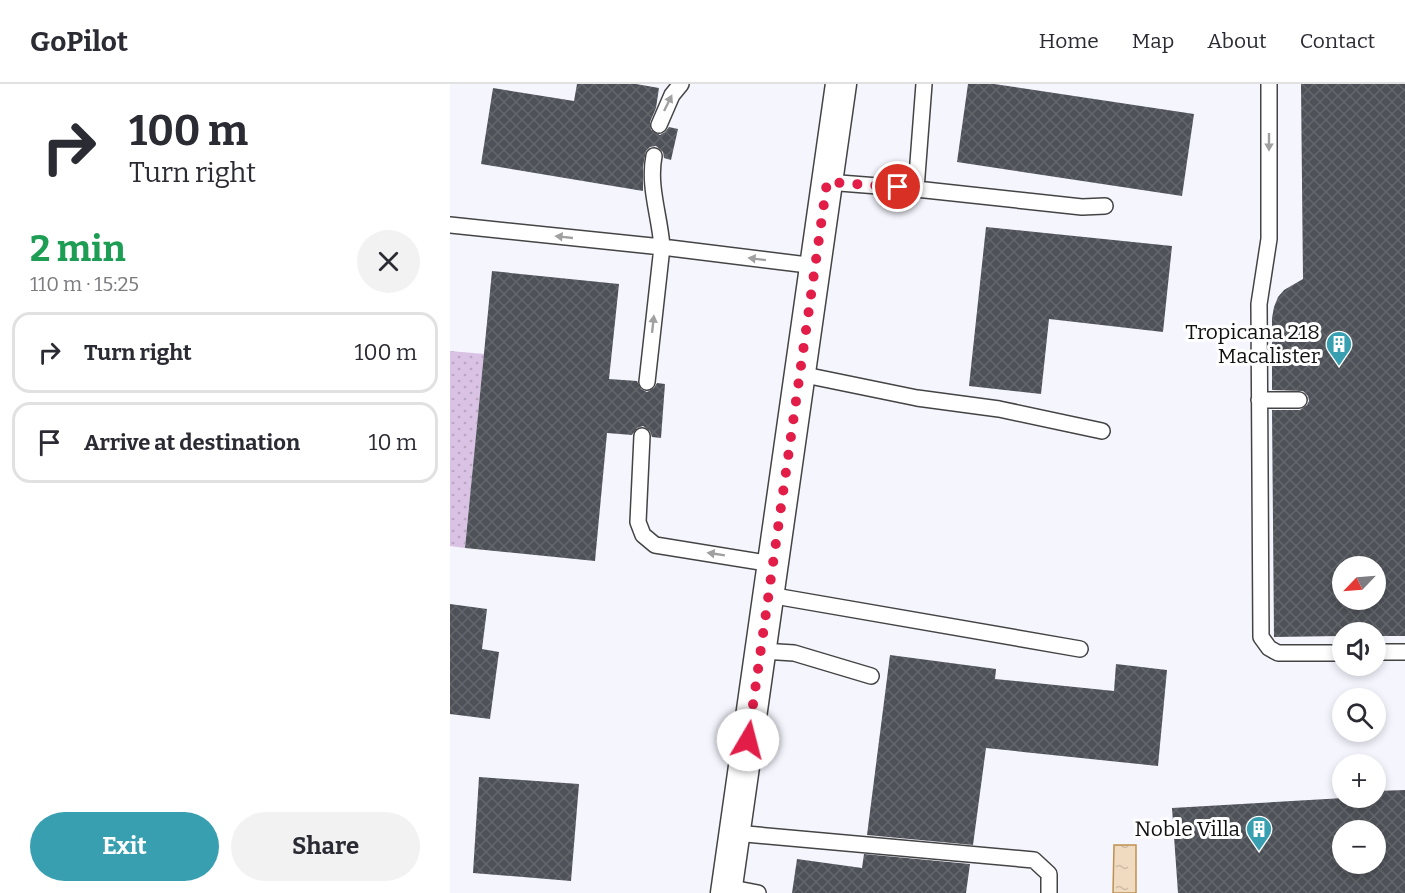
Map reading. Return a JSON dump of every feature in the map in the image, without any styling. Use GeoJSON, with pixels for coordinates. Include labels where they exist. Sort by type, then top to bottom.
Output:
{"type":"FeatureCollection","features":[{"type":"Feature","properties":{"kind":"street"},"geometry":{"type":"LineString","coordinates":[[726,890],[841,84]]}},
{"type":"Feature","properties":{"kind":"lane"},"geometry":{"type":"LineString","coordinates":[[659,125],[672,95],[681,84]]}},
{"type":"Feature","properties":{"kind":"lane"},"geometry":{"type":"LineString","coordinates":[[916,189],[924,84]]}},
{"type":"Feature","properties":{"kind":"lane"},"geometry":{"type":"LineString","coordinates":[[1269,84],[1269,239],[1259,304],[1261,637],[1269,648],[1278,653],[1332,653]]}},
{"type":"Feature","properties":{"kind":"lane"},"geometry":{"type":"LineString","coordinates":[[647,382],[662,247],[654,196],[652,165],[654,156]]}},
{"type":"Feature","properties":{"kind":"lane"},"geometry":{"type":"LineString","coordinates":[[827,182],[1082,207],[1105,206]]}},
{"type":"Feature","properties":{"kind":"lane"},"geometry":{"type":"LineString","coordinates":[[450,225],[816,266]]}},
{"type":"Feature","properties":{"kind":"lane"},"geometry":{"type":"LineString","coordinates":[[800,374],[886,392],[999,409],[1102,430]]}},
{"type":"Feature","properties":{"kind":"lane"},"geometry":{"type":"LineString","coordinates":[[1259,399],[1299,400]]}},
{"type":"Feature","properties":{"kind":"lane"},"geometry":{"type":"LineString","coordinates":[[642,436],[638,522],[644,535],[655,545],[773,564]]}},
{"type":"Feature","properties":{"kind":"lane"},"geometry":{"type":"LineString","coordinates":[[769,595],[1080,649]]}},
{"type":"Feature","properties":{"kind":"lane"},"geometry":{"type":"LineString","coordinates":[[761,651],[794,653],[872,676]]}},
{"type":"Feature","properties":{"kind":"lane"},"geometry":{"type":"LineString","coordinates":[[1386,652],[1405,652]]}},
{"type":"Feature","properties":{"kind":"lane"},"geometry":{"type":"LineString","coordinates":[[735,833],[1034,860],[1048,874],[1048,893]]}},
{"type":"Feature","properties":{"kind":"lane"},"geometry":{"type":"LineString","coordinates":[[726,890],[758,893]]}},
{"type":"Feature","properties":{"kind":"shaded area"},"geometry":{"type":"Polygon","coordinates":[[[450,351],[484,354],[465,548],[450,546],[450,351]]]}},
{"type":"Feature","properties":{"kind":"water"},"geometry":{"type":"Polygon","coordinates":[[[1114,845],[1136,845],[1136,893],[1113,893],[1114,845]]]}},
{"type":"Feature","properties":{"kind":"building"},"geometry":{"type":"Polygon","coordinates":[[[577,84],[636,84],[659,88],[656,108],[650,122],[651,130],[660,135],[669,127],[678,129],[671,160],[664,158],[663,152],[656,146],[646,151],[643,166],[643,191],[481,164],[493,88],[574,101],[577,84]]]}},
{"type":"Feature","properties":{"kind":"building"},"geometry":{"type":"Polygon","coordinates":[[[968,84],[994,84],[1194,114],[1182,196],[957,162],[968,84]]]}},
{"type":"Feature","properties":{"kind":"building","name":"Tropicana 218 Macalister"},"geometry":{"type":"Polygon","coordinates":[[[1301,84],[1405,84],[1405,636],[1386,636],[1386,622],[1332,622],[1332,636],[1274,637],[1272,410],[1300,410],[1309,401],[1303,391],[1272,390],[1272,318],[1278,297],[1284,290],[1303,279],[1301,84]]]}},
{"type":"Feature","properties":{"kind":"building"},"geometry":{"type":"Polygon","coordinates":[[[986,227],[1172,246],[1163,332],[1049,319],[1041,394],[969,386],[986,227]]]}},
{"type":"Feature","properties":{"kind":"building"},"geometry":{"type":"Polygon","coordinates":[[[492,271],[619,284],[609,379],[637,381],[641,389],[647,392],[657,383],[665,384],[661,438],[652,437],[650,431],[643,426],[637,428],[632,435],[607,433],[595,561],[465,548],[492,271]]]}},
{"type":"Feature","properties":{"kind":"building"},"geometry":{"type":"Polygon","coordinates":[[[450,604],[487,609],[482,649],[499,652],[490,719],[450,714],[450,604]]]}},
{"type":"Feature","properties":{"kind":"building"},"geometry":{"type":"Polygon","coordinates":[[[890,655],[996,669],[995,679],[1114,691],[1116,664],[1167,670],[1158,766],[986,748],[973,845],[867,835],[890,655]]]}},
{"type":"Feature","properties":{"kind":"building"},"geometry":{"type":"Polygon","coordinates":[[[479,777],[579,784],[571,881],[473,873],[479,777]]]}},
{"type":"Feature","properties":{"kind":"building","name":"Noble Villa"},"geometry":{"type":"Polygon","coordinates":[[[1405,790],[1405,893],[1178,893],[1172,808],[1332,799],[1332,808],[1386,808],[1386,791],[1405,790]]]}},
{"type":"Feature","properties":{"kind":"building"},"geometry":{"type":"Polygon","coordinates":[[[864,854],[970,864],[966,893],[792,893],[797,859],[862,868],[864,854]]]}},
{"type":"Feature","properties":{"kind":"place","name":"Tropicana 218 Macalister"},"geometry":{"type":"Point","coordinates":[1339,367]}},
{"type":"Feature","properties":{"kind":"place","name":"Noble Villa"},"geometry":{"type":"Point","coordinates":[1259,852]}},
{"type":"Feature","properties":{"kind":"route"},"geometry":{"type":"LineString","coordinates":[[748,740],[827,182],[898,187]]}}]}
